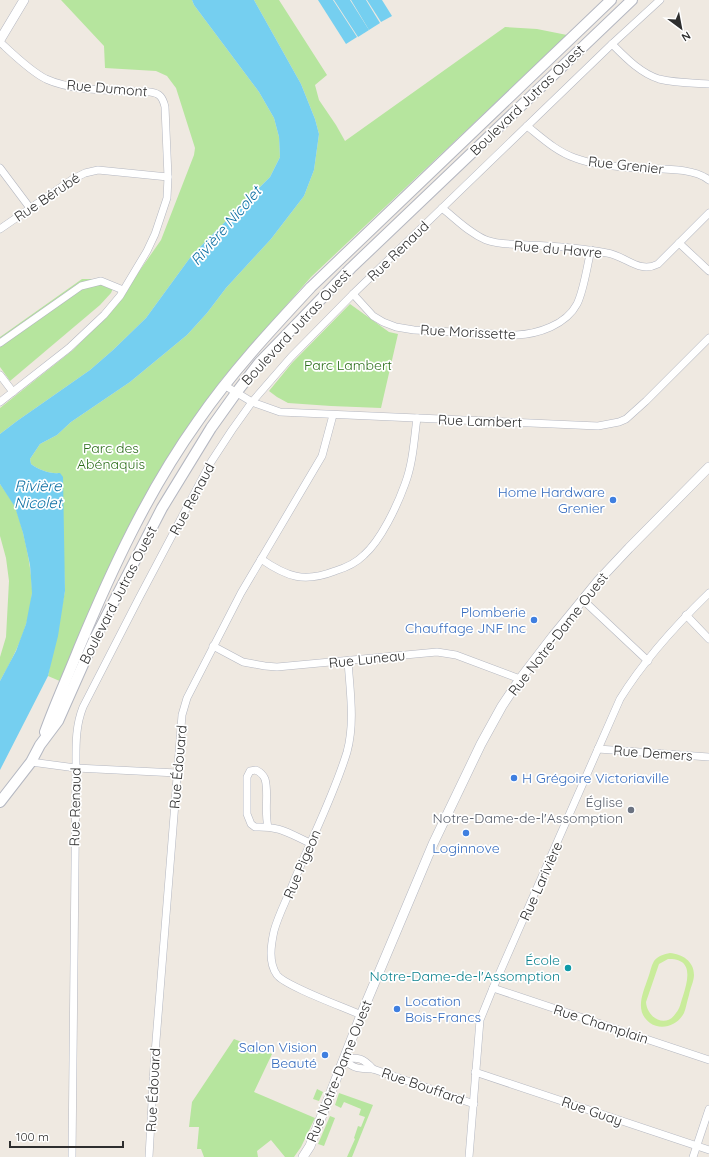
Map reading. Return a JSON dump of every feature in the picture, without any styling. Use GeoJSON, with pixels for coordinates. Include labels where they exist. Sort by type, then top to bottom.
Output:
{"type":"FeatureCollection","features":[{"type":"Feature","properties":{"kind":"main road","name":"Boulevard Jutras Ouest"},"geometry":{"type":"LineString","coordinates":[[0,802],[31,762],[40,745],[103,591],[150,497],[174,457],[224,385],[272,328],[316,282],[611,0]]}},
{"type":"Feature","properties":{"kind":"main road","name":"Boulevard Jutras Ouest"},"geometry":{"type":"LineString","coordinates":[[40,745],[58,721],[93,642],[162,508],[186,468],[236,392],[259,363],[319,300],[632,0]]}},
{"type":"Feature","properties":{"kind":"street"},"geometry":{"type":"LineString","coordinates":[[0,41],[24,0]]}},
{"type":"Feature","properties":{"kind":"street","name":"Rue Renaud"},"geometry":{"type":"LineString","coordinates":[[72,1157],[76,768],[77,730],[79,717],[83,707],[139,598],[212,462],[252,402],[290,357],[353,294],[612,44],[660,0]]}},
{"type":"Feature","properties":{"kind":"street","name":"Rue Dumont"},"geometry":{"type":"LineString","coordinates":[[0,41],[44,78],[54,82],[81,88],[156,93],[163,99],[165,107],[168,177]]}},
{"type":"Feature","properties":{"kind":"street"},"geometry":{"type":"LineString","coordinates":[[612,44],[636,67],[658,78],[670,81],[709,84]]}},
{"type":"Feature","properties":{"kind":"street","name":"Rue Grenier"},"geometry":{"type":"LineString","coordinates":[[527,126],[553,146],[574,158],[608,165],[688,172],[705,177],[709,180]]}},
{"type":"Feature","properties":{"kind":"street"},"geometry":{"type":"LineString","coordinates":[[0,168],[30,208]]}},
{"type":"Feature","properties":{"kind":"street","name":"Rue Bérubé"},"geometry":{"type":"LineString","coordinates":[[0,229],[73,179],[85,173],[98,170],[168,177]]}},
{"type":"Feature","properties":{"kind":"street"},"geometry":{"type":"LineString","coordinates":[[0,402],[70,348],[104,315],[123,290],[139,265],[155,234],[167,198],[168,177]]}},
{"type":"Feature","properties":{"kind":"street","name":"Rue du Havre"},"geometry":{"type":"LineString","coordinates":[[442,208],[473,234],[494,242],[512,245],[591,250],[615,254],[640,268],[652,268],[658,264],[709,213]]}},
{"type":"Feature","properties":{"kind":"street"},"geometry":{"type":"LineString","coordinates":[[679,244],[709,272]]}},
{"type":"Feature","properties":{"kind":"street","name":"Rue Morissette"},"geometry":{"type":"LineString","coordinates":[[353,294],[373,316],[396,327],[414,330],[525,335],[560,322],[577,305],[591,250]]}},
{"type":"Feature","properties":{"kind":"street"},"geometry":{"type":"LineString","coordinates":[[0,343],[81,286],[100,281],[123,290]]}},
{"type":"Feature","properties":{"kind":"street","name":"Rue Lambert"},"geometry":{"type":"LineString","coordinates":[[224,385],[252,402],[280,412],[598,426],[619,422],[626,419],[709,338]]}},
{"type":"Feature","properties":{"kind":"street"},"geometry":{"type":"LineString","coordinates":[[0,375],[13,392]]}},
{"type":"Feature","properties":{"kind":"street","name":"Rue Édouard"},"geometry":{"type":"LineString","coordinates":[[149,1157],[154,1059],[177,773],[184,706],[241,592],[322,456],[333,414]]}},
{"type":"Feature","properties":{"kind":"street"},"geometry":{"type":"LineString","coordinates":[[261,559],[277,570],[292,576],[312,578],[346,568],[364,555],[384,528],[405,484],[412,460],[417,418]]}},
{"type":"Feature","properties":{"kind":"street","name":"Rue Notre-Dame Ouest"},"geometry":{"type":"LineString","coordinates":[[303,1157],[310,1146],[362,1015],[450,805],[484,737],[502,706],[520,679],[583,600],[625,552],[709,467]]}},
{"type":"Feature","properties":{"kind":"street","name":"Rue Larivière"},"geometry":{"type":"LineString","coordinates":[[469,1157],[480,1020],[493,988],[620,699],[631,681],[686,615],[709,593]]}},
{"type":"Feature","properties":{"kind":"street"},"geometry":{"type":"LineString","coordinates":[[583,600],[648,661]]}},
{"type":"Feature","properties":{"kind":"street"},"geometry":{"type":"LineString","coordinates":[[686,615],[709,639]]}},
{"type":"Feature","properties":{"kind":"street","name":"Rue Luneau"},"geometry":{"type":"LineString","coordinates":[[213,646],[243,662],[277,667],[437,652],[456,655],[520,679]]}},
{"type":"Feature","properties":{"kind":"street","name":"Rue Pigeon"},"geometry":{"type":"LineString","coordinates":[[348,661],[351,699],[351,730],[348,745],[332,792],[275,929],[271,957],[272,965],[278,976],[282,979],[301,989],[362,1015]]}},
{"type":"Feature","properties":{"kind":"street","name":"Rue Demers"},"geometry":{"type":"LineString","coordinates":[[598,749],[709,757]]}},
{"type":"Feature","properties":{"kind":"street"},"geometry":{"type":"LineString","coordinates":[[31,762],[76,768],[177,773]]}},
{"type":"Feature","properties":{"kind":"street"},"geometry":{"type":"LineString","coordinates":[[268,827],[266,818],[265,778],[261,772],[256,770],[250,771],[247,777],[246,786],[248,819],[255,827],[282,829],[310,843]]}},
{"type":"Feature","properties":{"kind":"street","name":"Rue Champlain"},"geometry":{"type":"LineString","coordinates":[[493,988],[709,1060]]}},
{"type":"Feature","properties":{"kind":"street","name":"Rue Bouffard"},"geometry":{"type":"LineString","coordinates":[[344,1059],[350,1066],[360,1069],[373,1069],[474,1104]]}},
{"type":"Feature","properties":{"kind":"street","name":"Rue Guay"},"geometry":{"type":"LineString","coordinates":[[475,1072],[709,1150]]}},
{"type":"Feature","properties":{"kind":"street"},"geometry":{"type":"LineString","coordinates":[[694,1157],[709,1110]]}},
{"type":"Feature","properties":{"kind":"green space"},"geometry":{"type":"Polygon","coordinates":[[[61,0],[192,0],[194,5],[259,92],[274,118],[279,137],[280,157],[270,177],[192,255],[146,318],[90,370],[0,434],[0,408],[73,350],[110,313],[161,240],[194,155],[195,148],[176,88],[167,76],[156,71],[105,68],[104,46],[61,0]]]}},
{"type":"Feature","properties":{"kind":"green space","name":"Parc des Abénaquis"},"geometry":{"type":"Polygon","coordinates":[[[254,0],[279,0],[327,75],[315,85],[319,100],[345,141],[505,27],[537,29],[567,35],[311,277],[222,379],[176,444],[126,533],[89,612],[62,682],[48,676],[65,591],[60,473],[52,473],[41,470],[31,464],[30,459],[40,444],[57,435],[71,422],[130,382],[187,335],[207,313],[226,288],[271,239],[304,196],[314,170],[319,134],[315,119],[301,84],[254,0]]]}},
{"type":"Feature","properties":{"kind":"green space"},"geometry":{"type":"Polygon","coordinates":[[[82,279],[94,279],[107,282],[114,286],[111,293],[100,305],[10,381],[0,367],[0,337],[82,279]]]}},
{"type":"Feature","properties":{"kind":"green space","name":"Parc Lambert"},"geometry":{"type":"Polygon","coordinates":[[[350,304],[389,332],[398,334],[381,408],[288,403],[269,391],[292,363],[350,304]]]}},
{"type":"Feature","properties":{"kind":"green space"},"geometry":{"type":"Polygon","coordinates":[[[0,484],[15,507],[21,526],[29,562],[32,593],[31,605],[21,639],[0,681],[0,657],[6,637],[9,581],[6,558],[0,536],[0,484]]]}},
{"type":"Feature","properties":{"kind":"green space"},"geometry":{"type":"Polygon","coordinates":[[[670,953],[679,955],[690,962],[694,977],[684,1013],[674,1024],[664,1027],[650,1023],[645,1018],[642,1013],[641,1002],[654,961],[663,955],[670,953]],[[668,959],[659,964],[646,1002],[650,1013],[658,1020],[662,1021],[672,1018],[680,1005],[686,983],[687,971],[682,962],[668,959]]]}},
{"type":"Feature","properties":{"kind":"green space"},"geometry":{"type":"Polygon","coordinates":[[[234,1039],[272,1054],[254,1092],[315,1118],[301,1147],[294,1157],[285,1157],[271,1140],[257,1151],[258,1157],[204,1157],[201,1149],[197,1149],[199,1127],[189,1127],[192,1102],[234,1039]]]}},
{"type":"Feature","properties":{"kind":"green space"},"geometry":{"type":"Polygon","coordinates":[[[317,1089],[323,1092],[319,1101],[313,1099],[317,1089]]]}},
{"type":"Feature","properties":{"kind":"green space"},"geometry":{"type":"Polygon","coordinates":[[[339,1093],[373,1105],[352,1157],[347,1157],[355,1139],[358,1126],[361,1127],[365,1117],[359,1115],[361,1109],[344,1102],[341,1108],[335,1105],[339,1093]]]}},
{"type":"Feature","properties":{"kind":"green space"},"geometry":{"type":"Polygon","coordinates":[[[330,1116],[335,1118],[324,1146],[318,1144],[330,1116]]]}},
{"type":"Feature","properties":{"kind":"water","name":"Rivière Nicolet"},"geometry":{"type":"Polygon","coordinates":[[[192,0],[254,0],[301,84],[315,119],[319,134],[314,170],[304,196],[271,239],[226,288],[207,313],[187,335],[130,382],[71,422],[57,435],[40,444],[30,459],[31,464],[38,468],[49,472],[60,473],[63,477],[65,591],[58,636],[48,676],[0,770],[0,681],[16,651],[26,624],[32,593],[30,565],[23,533],[15,507],[0,484],[0,434],[90,370],[146,318],[192,255],[270,177],[280,157],[279,137],[274,118],[259,92],[194,5],[192,0]]]}},
{"type":"Feature","properties":{"kind":"water"},"geometry":{"type":"Polygon","coordinates":[[[318,0],[333,0],[357,37],[346,44],[318,0]]]}},
{"type":"Feature","properties":{"kind":"water"},"geometry":{"type":"Polygon","coordinates":[[[334,0],[350,0],[369,30],[358,37],[334,0]]]}},
{"type":"Feature","properties":{"kind":"water"},"geometry":{"type":"Polygon","coordinates":[[[351,0],[366,0],[380,23],[369,30],[351,0]]]}},
{"type":"Feature","properties":{"kind":"water"},"geometry":{"type":"Polygon","coordinates":[[[367,0],[382,0],[392,16],[381,22],[367,0]]]}},
{"type":"Feature","properties":{"kind":"place","name":"Home Hardware Grenier"},"geometry":{"type":"Point","coordinates":[613,500]}},
{"type":"Feature","properties":{"kind":"place","name":"Plomberie Chauffage JNF Inc"},"geometry":{"type":"Point","coordinates":[534,620]}},
{"type":"Feature","properties":{"kind":"place","name":"H Grégoire Victoriaville"},"geometry":{"type":"Point","coordinates":[514,778]}},
{"type":"Feature","properties":{"kind":"place","name":"Église Notre-Dame-de-l'Assomption"},"geometry":{"type":"Point","coordinates":[631,810]}},
{"type":"Feature","properties":{"kind":"place","name":"Loginnove"},"geometry":{"type":"Point","coordinates":[466,833]}},
{"type":"Feature","properties":{"kind":"place","name":"École Notre-Dame-de-l'Assomption"},"geometry":{"type":"Point","coordinates":[568,968]}},
{"type":"Feature","properties":{"kind":"place","name":"Location Bois-Francs"},"geometry":{"type":"Point","coordinates":[397,1009]}},
{"type":"Feature","properties":{"kind":"place","name":"Salon Vision Beauté"},"geometry":{"type":"Point","coordinates":[325,1055]}}]}
